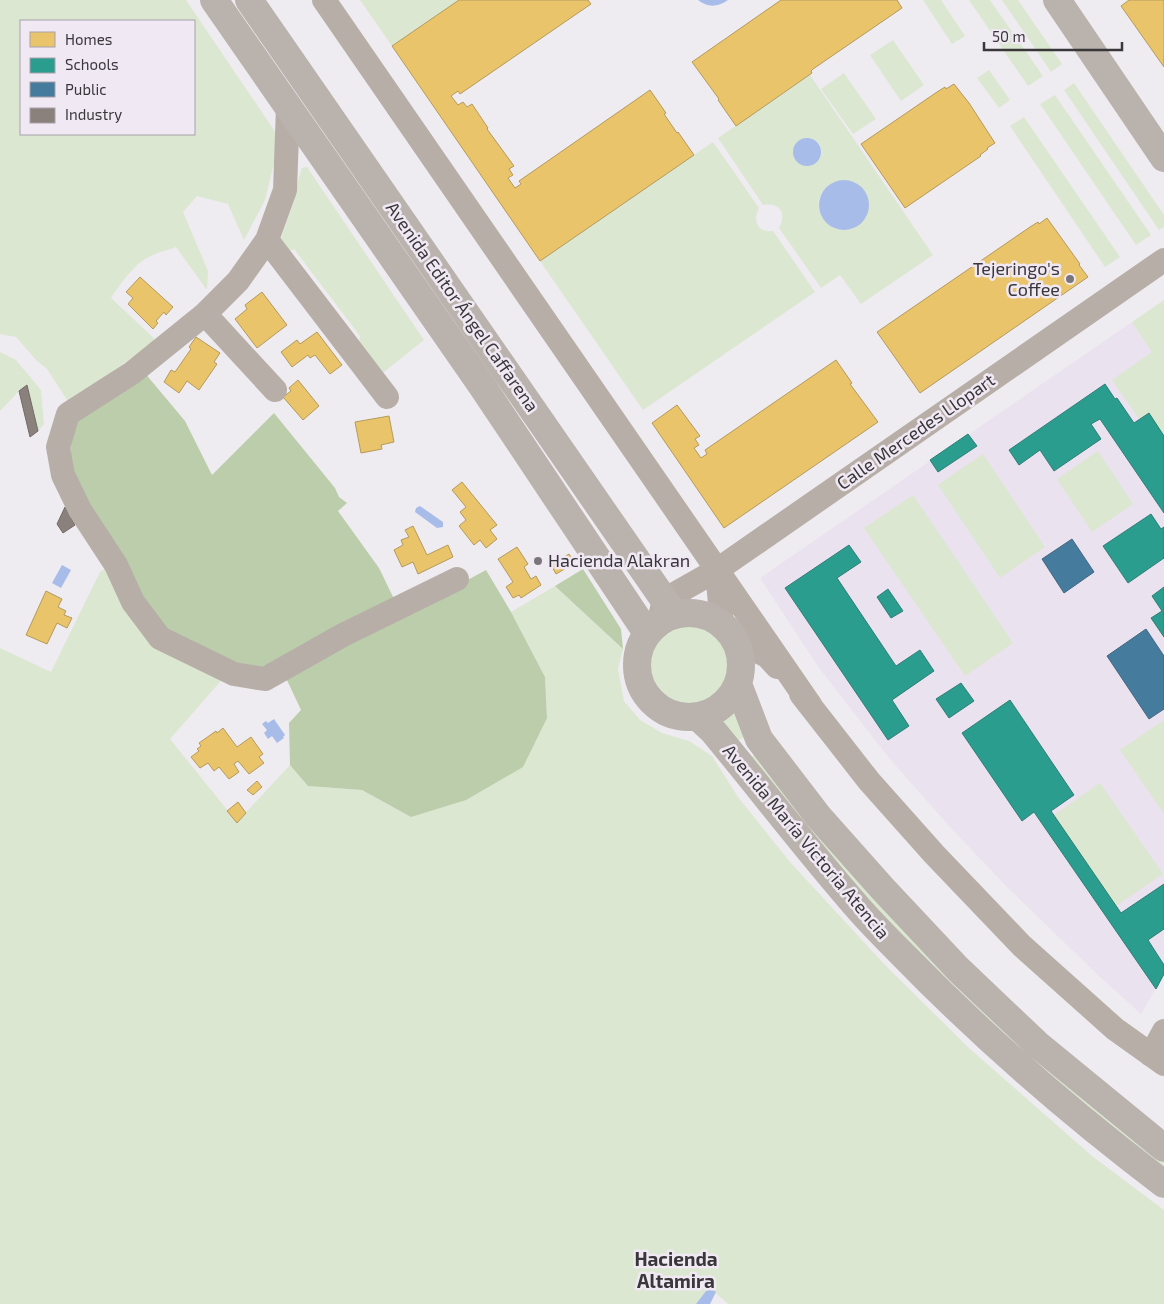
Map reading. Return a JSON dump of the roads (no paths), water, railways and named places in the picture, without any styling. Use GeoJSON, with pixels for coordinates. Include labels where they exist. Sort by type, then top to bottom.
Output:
{"type":"FeatureCollection","features":[{"type":"Feature","properties":{"kind":"main road","name":"Avenida Editor Ángel Caffarena"},"geometry":{"type":"LineString","coordinates":[[214,0],[482,386],[661,617]]}},
{"type":"Feature","properties":{"kind":"main road","name":"Avenida Editor Ángel Caffarena"},"geometry":{"type":"LineString","coordinates":[[249,0],[661,617]]}},
{"type":"Feature","properties":{"kind":"main road"},"geometry":{"type":"LineString","coordinates":[[1057,0],[1164,158]]}},
{"type":"Feature","properties":{"kind":"main road"},"geometry":{"type":"LineString","coordinates":[[699,613],[729,632],[742,662],[738,684],[722,706],[698,717],[682,717],[667,713],[654,704],[644,692],[638,677],[636,662],[640,647],[661,617],[699,613]]}},
{"type":"Feature","properties":{"kind":"main road","name":"Avenida María Victoria Atencia"},"geometry":{"type":"LineString","coordinates":[[738,684],[759,739],[818,816],[882,888],[958,969],[1037,1044],[1164,1148]]}},
{"type":"Feature","properties":{"kind":"main road","name":"Avenida María Victoria Atencia"},"geometry":{"type":"LineString","coordinates":[[698,717],[723,744],[798,838],[860,910],[937,990],[1018,1066],[1124,1154],[1164,1184]]}},
{"type":"Feature","properties":{"kind":"street"},"geometry":{"type":"LineString","coordinates":[[324,0],[717,570],[812,706],[869,781],[934,854],[1022,946],[1115,1029],[1157,1060],[1164,1031]]}},
{"type":"Feature","properties":{"kind":"street"},"geometry":{"type":"LineString","coordinates":[[288,107],[285,190],[267,240],[238,281],[205,314],[132,373],[68,414],[58,447],[64,475],[80,510],[116,565],[133,602],[160,638],[234,674],[265,679],[343,635],[457,579]]}},
{"type":"Feature","properties":{"kind":"street"},"geometry":{"type":"LineString","coordinates":[[267,240],[387,398]]}},
{"type":"Feature","properties":{"kind":"street","name":"Calle Mercedes Llopart"},"geometry":{"type":"LineString","coordinates":[[661,617],[717,570],[1164,260]]}},
{"type":"Feature","properties":{"kind":"street"},"geometry":{"type":"LineString","coordinates":[[205,314],[275,390]]}},
{"type":"Feature","properties":{"kind":"street"},"geometry":{"type":"LineString","coordinates":[[717,570],[729,632],[767,656],[812,706]]}},
{"type":"Feature","properties":{"kind":"water"},"geometry":{"type":"Polygon","coordinates":[[[698,0],[728,0],[713,6],[698,0]]]}},
{"type":"Feature","properties":{"kind":"water"},"geometry":{"type":"Polygon","coordinates":[[[807,138],[817,142],[821,152],[817,162],[807,166],[797,162],[793,152],[797,142],[807,138]]]}},
{"type":"Feature","properties":{"kind":"water"},"geometry":{"type":"Polygon","coordinates":[[[844,180],[854,182],[862,187],[867,195],[869,205],[867,215],[862,223],[854,228],[844,230],[834,228],[826,223],[821,215],[819,205],[821,195],[826,187],[834,182],[844,180]]]}},
{"type":"Feature","properties":{"kind":"water"},"geometry":{"type":"Polygon","coordinates":[[[420,506],[443,522],[443,527],[437,528],[415,512],[416,508],[420,506]]]}},
{"type":"Feature","properties":{"kind":"water"},"geometry":{"type":"Polygon","coordinates":[[[62,565],[71,570],[61,588],[52,583],[62,565]]]}},
{"type":"Feature","properties":{"kind":"water"},"geometry":{"type":"Polygon","coordinates":[[[274,719],[285,735],[277,743],[272,736],[268,739],[264,733],[267,730],[262,724],[274,719]]]}},
{"type":"Feature","properties":{"kind":"water"},"geometry":{"type":"Polygon","coordinates":[[[709,1287],[716,1292],[710,1304],[696,1304],[709,1287]]]}},
{"type":"Feature","properties":{"kind":"place","name":"Tejeringo's Coffee"},"geometry":{"type":"Point","coordinates":[1070,279]}},
{"type":"Feature","properties":{"kind":"place","name":"Hacienda Alakran"},"geometry":{"type":"Point","coordinates":[538,561]}},
{"type":"Feature","properties":{"kind":"district","name":"Hacienda Altamira"},"geometry":{"type":"Point","coordinates":[676,1270]}}]}
